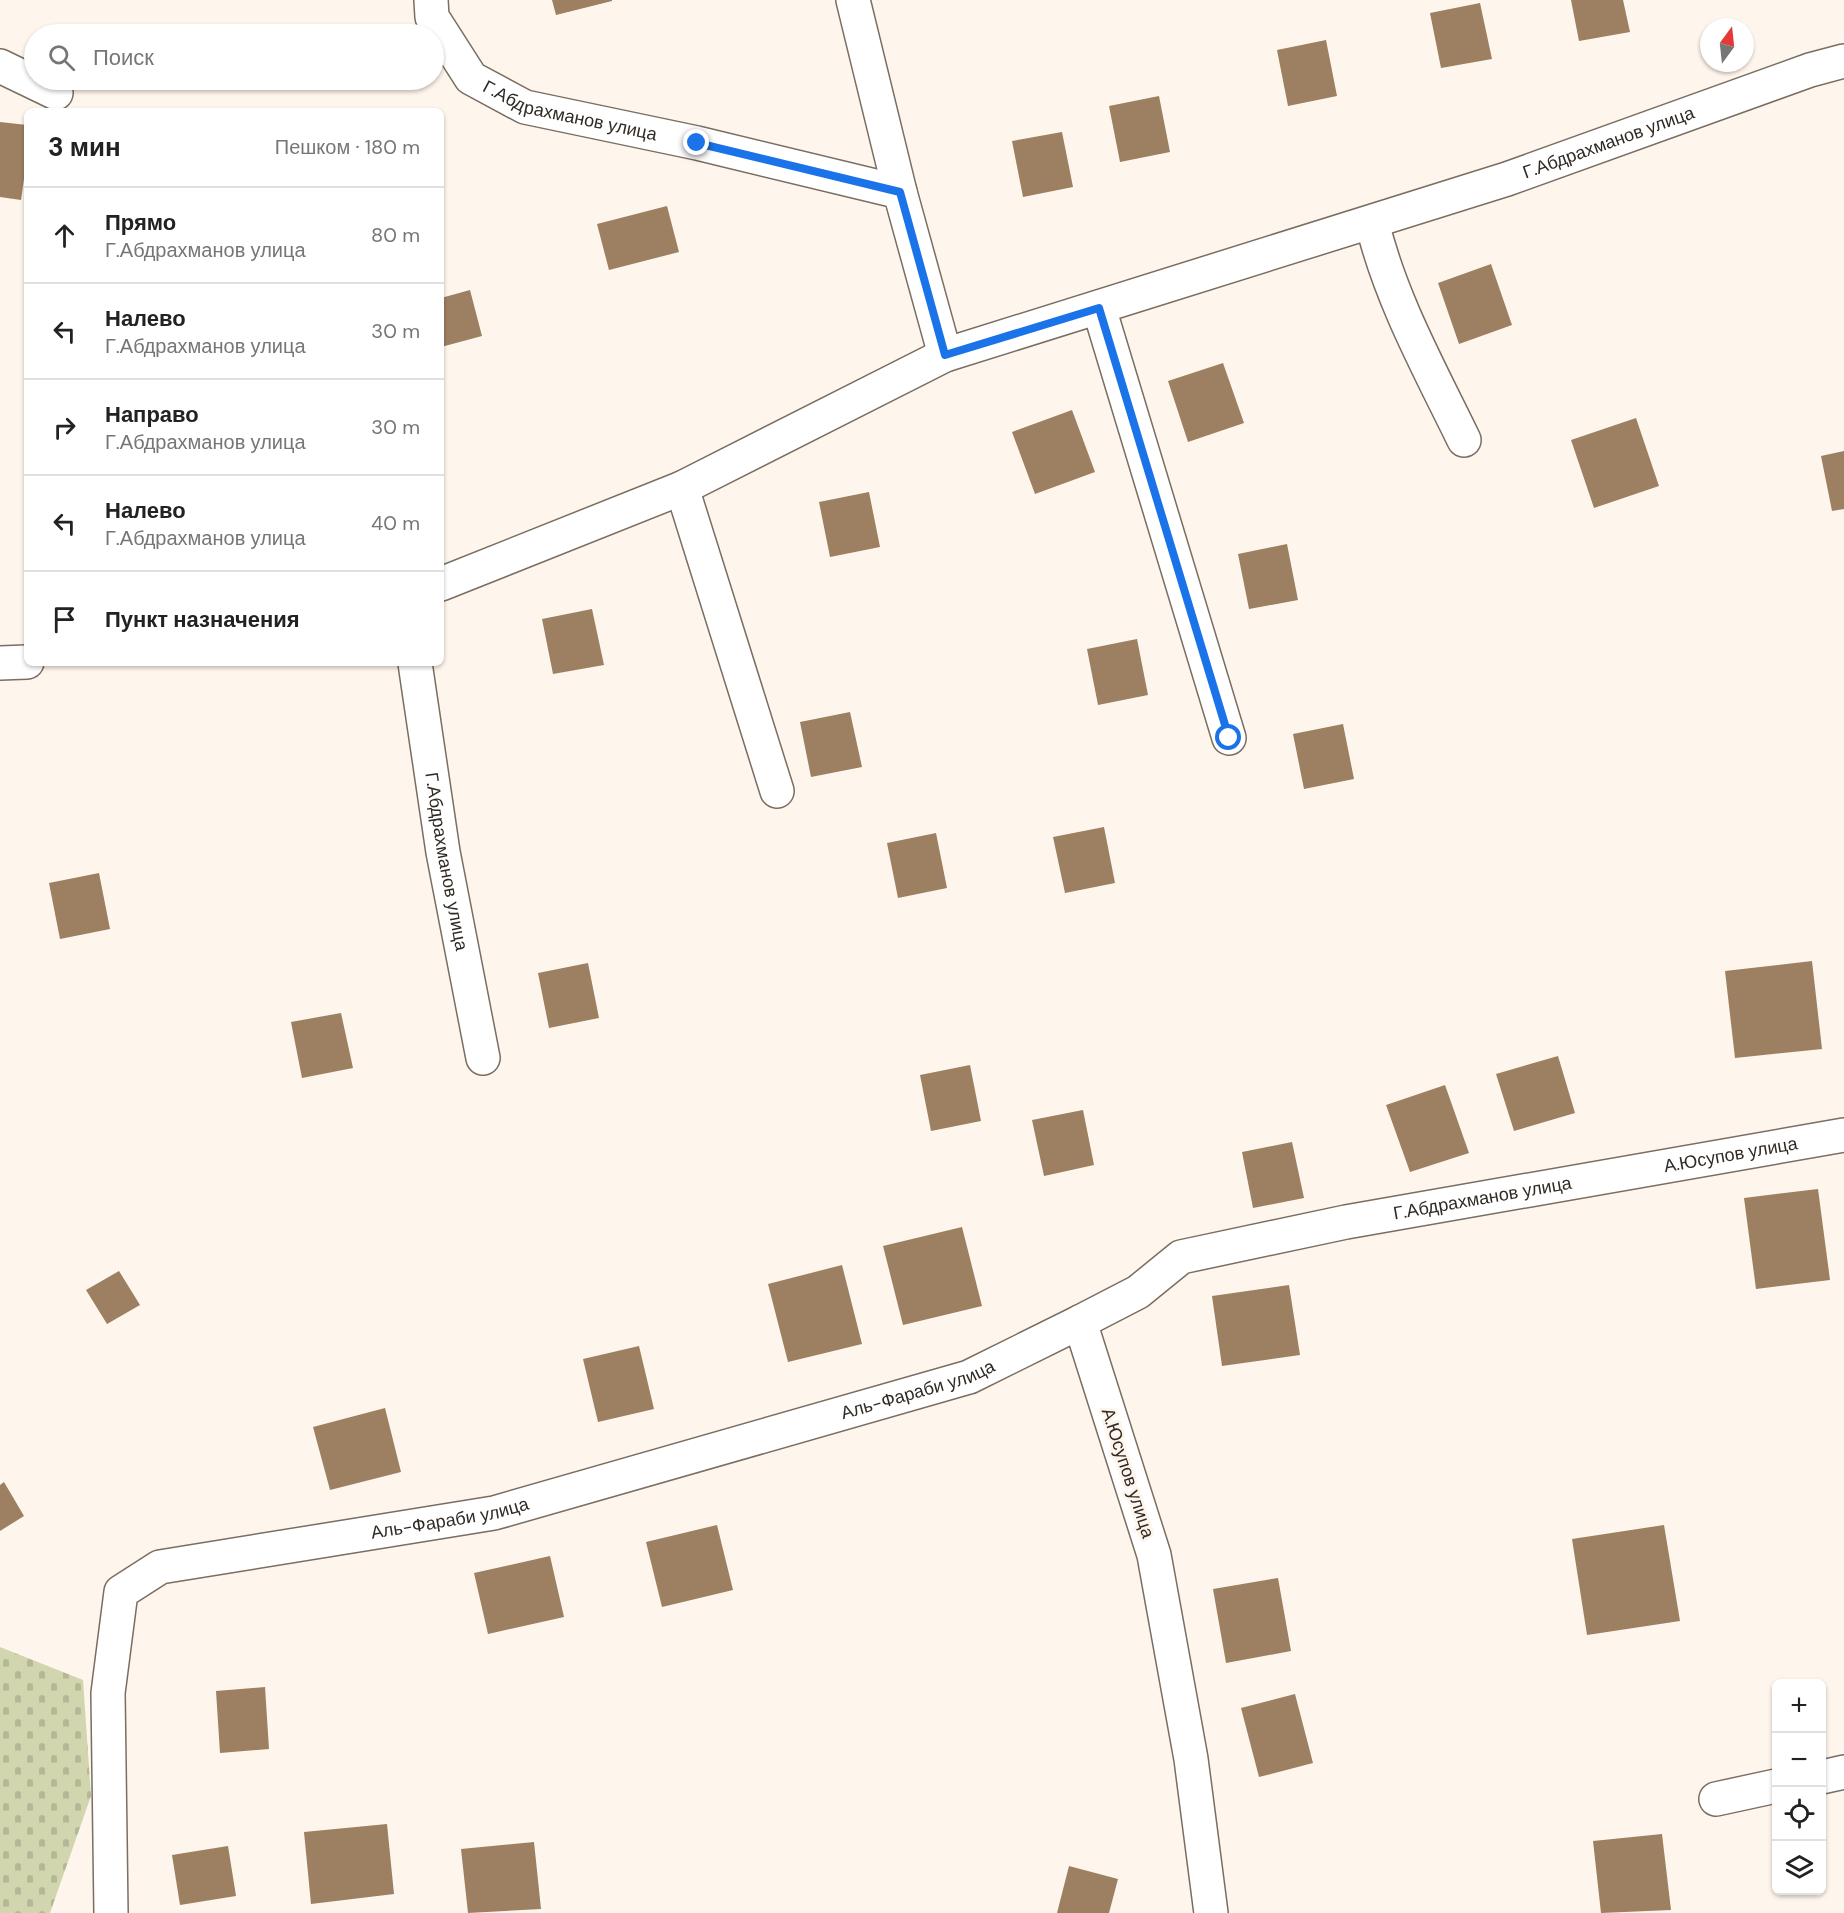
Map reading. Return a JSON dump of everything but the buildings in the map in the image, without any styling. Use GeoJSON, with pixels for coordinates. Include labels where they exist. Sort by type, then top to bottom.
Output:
{"type":"FeatureCollection","features":[{"type":"Feature","properties":{"kind":"street","name":"Г.Абдрахманов улица"},"geometry":{"type":"LineString","coordinates":[[431,0],[432,17],[436,24]]}},
{"type":"Feature","properties":{"kind":"street"},"geometry":{"type":"LineString","coordinates":[[853,0],[900,192],[945,355]]}},
{"type":"Feature","properties":{"kind":"street","name":"Г.Абдрахманов улица"},"geometry":{"type":"LineString","coordinates":[[444,36],[471,78],[525,107],[697,143],[900,192]]}},
{"type":"Feature","properties":{"kind":"street","name":"Г.Абдрахманов улица"},"geometry":{"type":"LineString","coordinates":[[444,583],[682,488],[945,355],[1507,179],[1810,70],[1844,61]]}},
{"type":"Feature","properties":{"kind":"street"},"geometry":{"type":"LineString","coordinates":[[0,66],[24,77]]}},
{"type":"Feature","properties":{"kind":"street"},"geometry":{"type":"LineString","coordinates":[[51,90],[57,93]]}},
{"type":"Feature","properties":{"kind":"street"},"geometry":{"type":"LineString","coordinates":[[1372,222],[1378,245],[1415,339],[1464,440]]}},
{"type":"Feature","properties":{"kind":"street"},"geometry":{"type":"LineString","coordinates":[[1099,308],[1229,738]]}},
{"type":"Feature","properties":{"kind":"street"},"geometry":{"type":"LineString","coordinates":[[682,488],[777,791]]}},
{"type":"Feature","properties":{"kind":"street"},"geometry":{"type":"LineString","coordinates":[[0,663],[24,662]]}},
{"type":"Feature","properties":{"kind":"street","name":"Г.Абдрахманов улица"},"geometry":{"type":"LineString","coordinates":[[415,666],[443,852],[483,1058]]}},
{"type":"Feature","properties":{"kind":"street","name":"А.Юсупов улица"},"geometry":{"type":"LineString","coordinates":[[1618,1172],[1844,1135]]}},
{"type":"Feature","properties":{"kind":"street","name":"Г.Абдрахманов улица"},"geometry":{"type":"LineString","coordinates":[[1080,1322],[1138,1292],[1181,1257],[1346,1222],[1618,1172]]}},
{"type":"Feature","properties":{"kind":"street","name":"А.Юсупов улица"},"geometry":{"type":"LineString","coordinates":[[1080,1322],[1154,1555],[1191,1759],[1211,1913]]}},
{"type":"Feature","properties":{"kind":"street","name":"Аль-Фараби улица"},"geometry":{"type":"LineString","coordinates":[[111,1913],[108,1693],[121,1592],[160,1567],[494,1513],[969,1377],[1080,1322]]}},
{"type":"Feature","properties":{"kind":"street"},"geometry":{"type":"LineString","coordinates":[[1826,1776],[1844,1772]]}},
{"type":"Feature","properties":{"kind":"street"},"geometry":{"type":"LineString","coordinates":[[1716,1799],[1772,1787]]}},
{"type":"Feature","properties":{"kind":"green space"},"geometry":{"type":"Polygon","coordinates":[[[0,1647],[83,1680],[91,1796],[50,1913],[0,1913],[0,1647]]]}},
{"type":"Feature","properties":{"kind":"route"},"geometry":{"type":"LineString","coordinates":[[697,143],[900,192],[945,355],[1099,308],[1229,738]]}}]}
